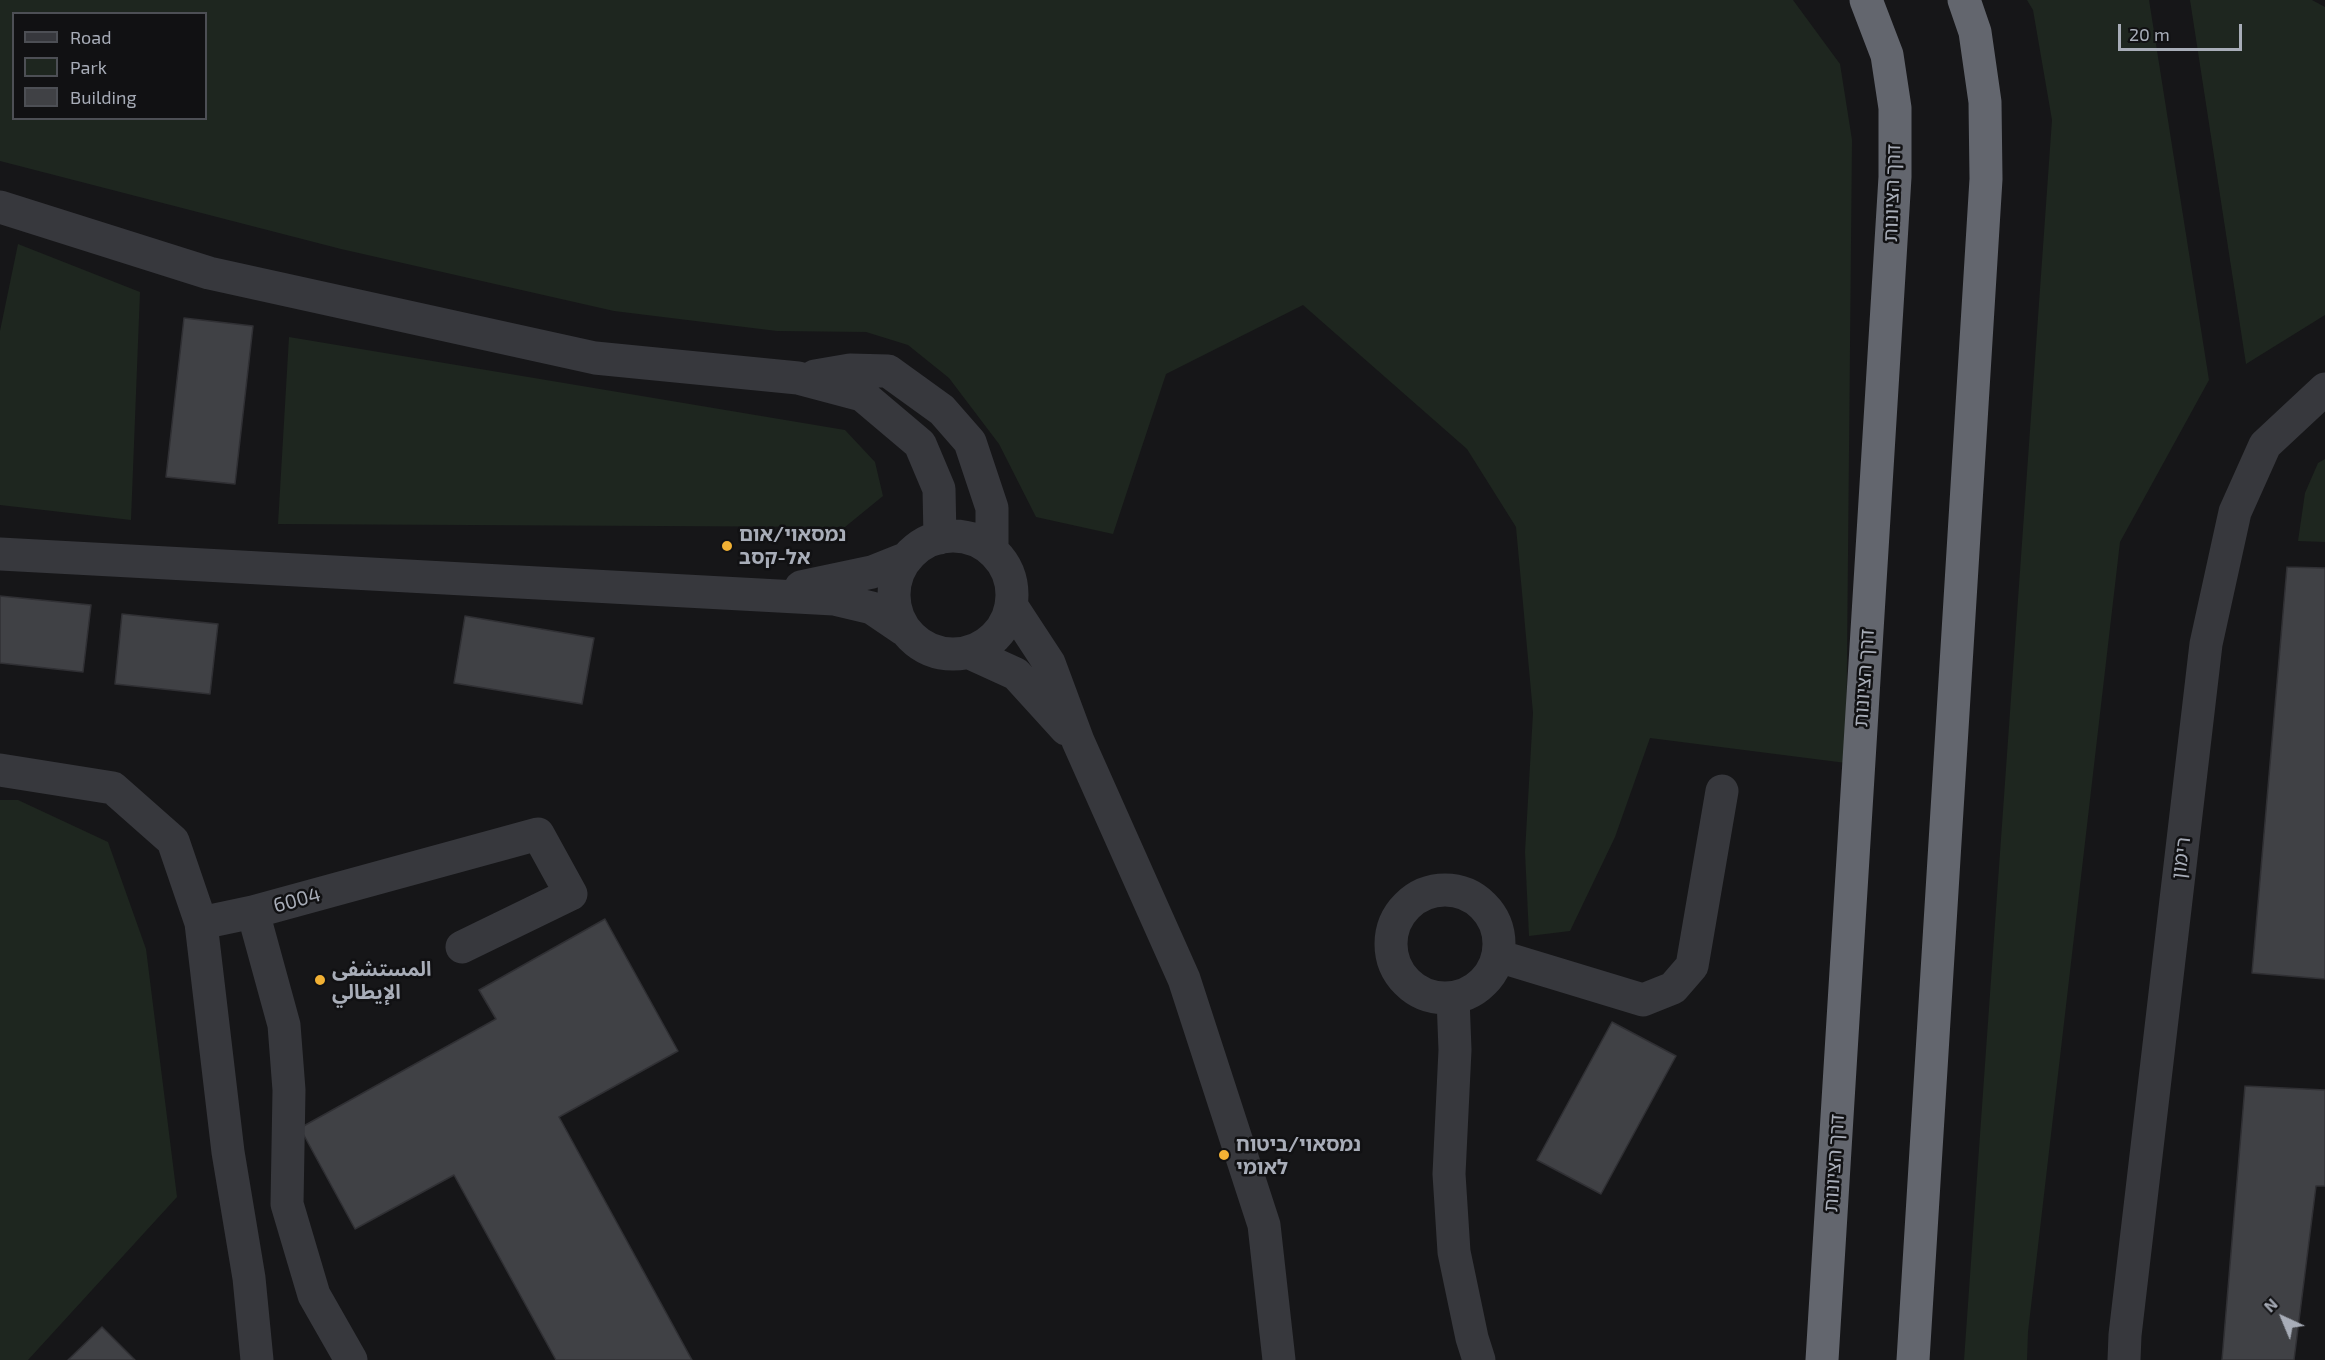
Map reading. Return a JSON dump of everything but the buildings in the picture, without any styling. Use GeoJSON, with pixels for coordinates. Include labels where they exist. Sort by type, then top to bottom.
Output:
{"type":"FeatureCollection","features":[{"type":"Feature","properties":{"kind":"highway","name":"דרך הציונות"},"geometry":{"type":"LineString","coordinates":[[1822,1360],[1895,177],[1895,108],[1887,55],[1866,0]]}},
{"type":"Feature","properties":{"kind":"highway"},"geometry":{"type":"LineString","coordinates":[[1913,1360],[1986,179],[1985,102],[1976,32],[1964,0]]}},
{"type":"Feature","properties":{"kind":"street"},"geometry":{"type":"LineString","coordinates":[[0,207],[209,273],[595,358],[798,378],[862,395],[920,444],[939,489],[940,538]]}},
{"type":"Feature","properties":{"kind":"street"},"geometry":{"type":"LineString","coordinates":[[798,378],[850,370],[888,371],[942,410],[970,442],[992,507],[992,550]]}},
{"type":"Feature","properties":{"kind":"street","name":"רימון"},"geometry":{"type":"LineString","coordinates":[[2124,1360],[2206,644],[2235,512],[2265,445],[2325,389]]}},
{"type":"Feature","properties":{"kind":"street"},"geometry":{"type":"LineString","coordinates":[[0,554],[834,599],[872,608],[903,628],[917,642],[933,651],[951,654],[970,653],[987,644],[1000,631],[1011,605],[1011,580],[1004,563],[992,550],[977,540],[960,536],[940,538],[922,545],[907,558],[872,572],[770,594]]}},
{"type":"Feature","properties":{"kind":"street"},"geometry":{"type":"LineString","coordinates":[[903,628],[896,612],[894,593],[898,575],[907,558]]}},
{"type":"Feature","properties":{"kind":"street"},"geometry":{"type":"LineString","coordinates":[[1011,605],[1049,663],[1078,741],[1184,979],[1264,1225],[1279,1360]]}},
{"type":"Feature","properties":{"kind":"street"},"geometry":{"type":"LineString","coordinates":[[970,653],[1016,674],[1078,741]]}},
{"type":"Feature","properties":{"kind":"street"},"geometry":{"type":"LineString","coordinates":[[0,770],[113,788],[173,841],[201,923],[228,1152],[249,1278],[257,1360]]}},
{"type":"Feature","properties":{"kind":"street"},"geometry":{"type":"LineString","coordinates":[[1498,956],[1643,1000],[1673,988],[1692,966],[1722,791]]}},
{"type":"Feature","properties":{"kind":"street","name":"6004"},"geometry":{"type":"LineString","coordinates":[[351,1360],[314,1295],[287,1204],[289,1089],[284,1025],[253,912],[538,834],[572,894],[462,947]]}},
{"type":"Feature","properties":{"kind":"street"},"geometry":{"type":"LineString","coordinates":[[1437,889],[1459,891],[1478,899],[1492,915],[1499,935],[1498,956],[1489,976],[1473,990],[1453,998],[1432,996],[1413,988],[1398,972],[1391,952],[1392,931],[1401,911],[1417,897],[1437,889]]}},
{"type":"Feature","properties":{"kind":"street"},"geometry":{"type":"LineString","coordinates":[[201,923],[253,912]]}},
{"type":"Feature","properties":{"kind":"street"},"geometry":{"type":"LineString","coordinates":[[1453,998],[1455,1050],[1449,1174],[1454,1251],[1472,1338],[1479,1360]]}},
{"type":"Feature","properties":{"kind":"green space"},"geometry":{"type":"Polygon","coordinates":[[[0,0],[1793,0],[1840,64],[1852,140],[1846,763],[1650,738],[1615,837],[1570,931],[1529,936],[1525,852],[1533,713],[1516,527],[1467,449],[1303,305],[1166,374],[1113,534],[1036,517],[999,444],[949,378],[908,345],[866,332],[777,331],[614,311],[341,249],[0,161],[0,0]]]}},
{"type":"Feature","properties":{"kind":"green space"},"geometry":{"type":"Polygon","coordinates":[[[2027,0],[2149,0],[2209,380],[2120,542],[2028,1332],[2027,1360],[1964,1360],[2052,120],[2033,10],[2027,0]]]}},
{"type":"Feature","properties":{"kind":"green space"},"geometry":{"type":"Polygon","coordinates":[[[2190,0],[2312,0],[2325,7],[2325,315],[2246,364],[2190,0]]]}},
{"type":"Feature","properties":{"kind":"green space"},"geometry":{"type":"Polygon","coordinates":[[[18,244],[140,292],[131,520],[0,505],[0,331],[18,244]]]}},
{"type":"Feature","properties":{"kind":"green space"},"geometry":{"type":"Polygon","coordinates":[[[289,337],[845,430],[875,462],[883,496],[845,527],[278,524],[289,337]]]}},
{"type":"Feature","properties":{"kind":"green space"},"geometry":{"type":"Polygon","coordinates":[[[2325,459],[2325,542],[2298,541],[2305,493],[2318,463],[2325,459]]]}},
{"type":"Feature","properties":{"kind":"green space"},"geometry":{"type":"Polygon","coordinates":[[[0,800],[18,800],[108,842],[146,949],[177,1197],[28,1360],[0,1360],[0,800]]]}},
{"type":"Feature","properties":{"kind":"place","name":"נמסאוי/אום אל-קסב"},"geometry":{"type":"Point","coordinates":[727,546]}},
{"type":"Feature","properties":{"kind":"place","name":"المستشفى الإيطالي"},"geometry":{"type":"Point","coordinates":[320,980]}},
{"type":"Feature","properties":{"kind":"place","name":"נמסאוי/ביטוח לאומי"},"geometry":{"type":"Point","coordinates":[1224,1155]}}]}
